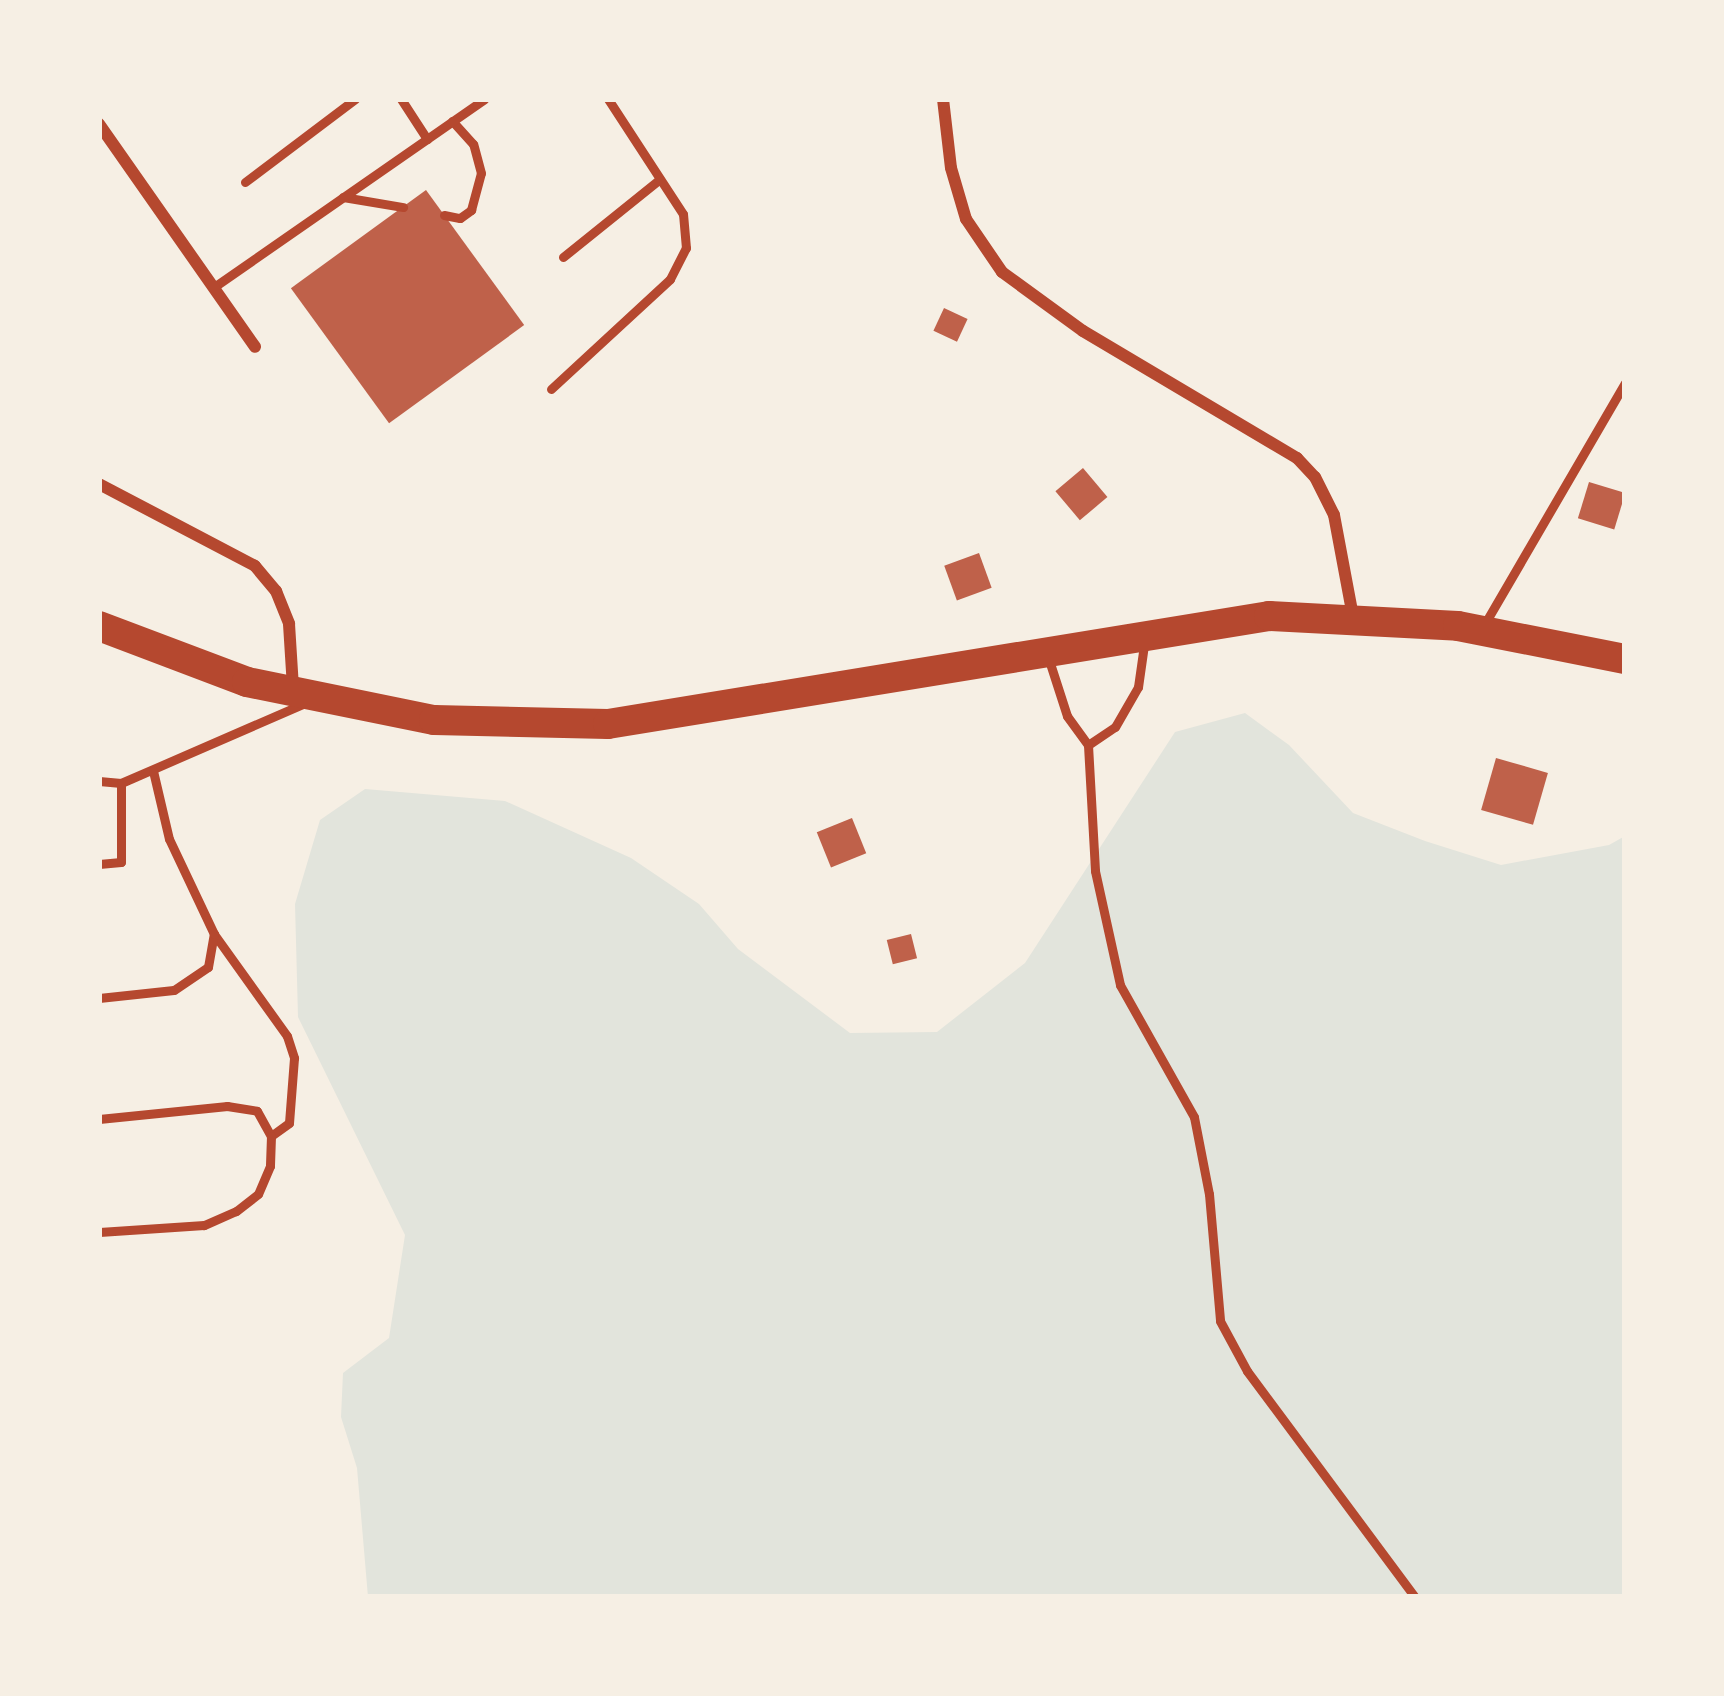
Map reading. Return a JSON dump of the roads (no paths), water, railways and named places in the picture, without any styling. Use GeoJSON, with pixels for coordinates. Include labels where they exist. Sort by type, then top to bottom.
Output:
{"type":"FeatureCollection","features":[{"type":"Feature","properties":{"kind":"main road"},"geometry":{"type":"LineString","coordinates":[[99,626],[247,682],[304,696],[434,720],[608,724],[1269,616],[1353,617],[1482,630],[1625,659]]}},
{"type":"Feature","properties":{"kind":"street"},"geometry":{"type":"LineString","coordinates":[[944,99],[951,168],[966,219],[1002,272],[1082,331],[1297,458],[1315,477],[1334,515],[1353,617]]}},
{"type":"Feature","properties":{"kind":"street"},"geometry":{"type":"LineString","coordinates":[[99,124],[255,347]]}},
{"type":"Feature","properties":{"kind":"street"},"geometry":{"type":"LineString","coordinates":[[99,484],[255,566],[276,591],[289,624],[304,696]]}},
{"type":"Feature","properties":{"kind":"lane"},"geometry":{"type":"LineString","coordinates":[[244,182],[355,99]]}},
{"type":"Feature","properties":{"kind":"lane"},"geometry":{"type":"LineString","coordinates":[[401,99],[427,139]]}},
{"type":"Feature","properties":{"kind":"lane"},"geometry":{"type":"LineString","coordinates":[[214,287],[484,99]]}},
{"type":"Feature","properties":{"kind":"lane"},"geometry":{"type":"LineString","coordinates":[[551,389],[670,278],[686,248],[683,214],[608,99]]}},
{"type":"Feature","properties":{"kind":"lane"},"geometry":{"type":"LineString","coordinates":[[444,214],[460,218],[471,210],[481,173],[472,144],[452,122]]}},
{"type":"Feature","properties":{"kind":"lane"},"geometry":{"type":"LineString","coordinates":[[563,257],[660,179]]}},
{"type":"Feature","properties":{"kind":"lane"},"geometry":{"type":"LineString","coordinates":[[343,197],[403,207]]}},
{"type":"Feature","properties":{"kind":"lane"},"geometry":{"type":"LineString","coordinates":[[1482,630],[1625,383]]}},
{"type":"Feature","properties":{"kind":"lane"},"geometry":{"type":"LineString","coordinates":[[1088,745],[1114,727],[1138,687],[1145,635]]}},
{"type":"Feature","properties":{"kind":"lane"},"geometry":{"type":"LineString","coordinates":[[1046,652],[1066,716],[1088,745],[1095,871],[1120,985],[1140,1030],[1194,1118],[1209,1194],[1220,1322],[1247,1372],[1415,1597]]}},
{"type":"Feature","properties":{"kind":"lane"},"geometry":{"type":"LineString","coordinates":[[99,781],[121,783],[153,771],[304,696]]}},
{"type":"Feature","properties":{"kind":"lane"},"geometry":{"type":"LineString","coordinates":[[153,771],[169,838],[214,934],[287,1036],[294,1058],[289,1123],[271,1136]]}},
{"type":"Feature","properties":{"kind":"lane"},"geometry":{"type":"LineString","coordinates":[[99,864],[121,862],[121,783]]}},
{"type":"Feature","properties":{"kind":"lane"},"geometry":{"type":"LineString","coordinates":[[99,998],[174,990],[208,967],[214,934]]}},
{"type":"Feature","properties":{"kind":"lane"},"geometry":{"type":"LineString","coordinates":[[99,1119],[227,1106],[257,1111],[271,1136],[270,1166],[258,1194],[236,1211],[203,1225],[99,1232]]}}]}
